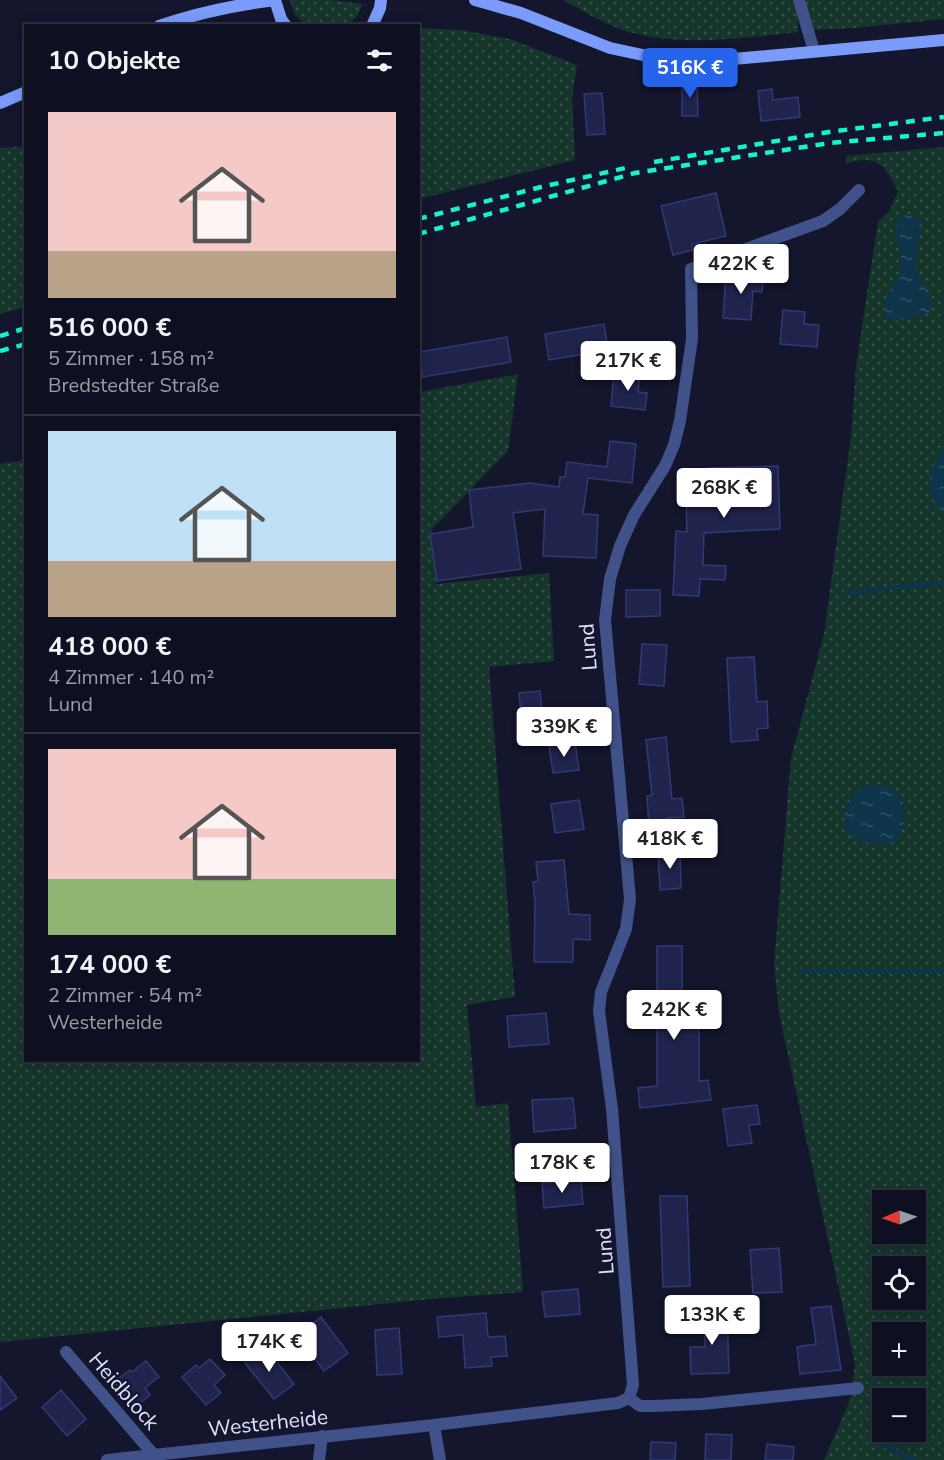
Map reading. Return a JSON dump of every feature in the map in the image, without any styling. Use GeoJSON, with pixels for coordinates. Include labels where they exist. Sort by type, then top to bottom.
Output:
{"type":"FeatureCollection","features":[{"type":"Feature","properties":{"kind":"main road"},"geometry":{"type":"LineString","coordinates":[[166,24],[238,5],[275,0],[285,24]]}},
{"type":"Feature","properties":{"kind":"main road"},"geometry":{"type":"LineString","coordinates":[[373,24],[381,0]]}},
{"type":"Feature","properties":{"kind":"main road"},"geometry":{"type":"LineString","coordinates":[[475,0],[521,13],[610,48],[648,57],[711,61],[944,40]]}},
{"type":"Feature","properties":{"kind":"main road"},"geometry":{"type":"LineString","coordinates":[[0,103],[24,93]]}},
{"type":"Feature","properties":{"kind":"street"},"geometry":{"type":"LineString","coordinates":[[799,0],[814,51]]}},
{"type":"Feature","properties":{"kind":"street","name":"Lund"},"geometry":{"type":"LineString","coordinates":[[629,1398],[633,1385],[633,1362],[621,1202],[599,1011],[601,992],[626,929],[630,899],[605,620],[610,579],[620,546],[634,515],[665,466],[674,445],[680,421],[692,339],[691,269],[823,220],[840,209],[860,190]]}},
{"type":"Feature","properties":{"kind":"street","name":"Heidblock"},"geometry":{"type":"LineString","coordinates":[[66,1352],[153,1454]]}},
{"type":"Feature","properties":{"kind":"street"},"geometry":{"type":"LineString","coordinates":[[440,1460],[434,1425],[610,1404],[629,1398],[640,1406],[702,1404],[858,1388]]}},
{"type":"Feature","properties":{"kind":"street","name":"Westerheide"},"geometry":{"type":"LineString","coordinates":[[107,1460],[434,1425]]}},
{"type":"Feature","properties":{"kind":"street"},"geometry":{"type":"LineString","coordinates":[[319,1460],[321,1436]]}},
{"type":"Feature","properties":{"kind":"green space"},"geometry":{"type":"Polygon","coordinates":[[[290,0],[330,0],[363,4],[358,15],[349,24],[305,24],[295,15],[290,0]]]}},
{"type":"Feature","properties":{"kind":"green space"},"geometry":{"type":"Polygon","coordinates":[[[563,0],[794,0],[798,32],[714,40],[650,37],[612,26],[563,0]]]}},
{"type":"Feature","properties":{"kind":"green space"},"geometry":{"type":"Polygon","coordinates":[[[805,0],[944,0],[944,19],[814,30],[805,0]]]}},
{"type":"Feature","properties":{"kind":"green space"},"geometry":{"type":"Polygon","coordinates":[[[420,28],[461,30],[510,39],[577,65],[572,98],[575,160],[420,199],[420,28]]]}},
{"type":"Feature","properties":{"kind":"green space"},"geometry":{"type":"Polygon","coordinates":[[[24,146],[24,307],[0,314],[0,148],[24,146]]]}},
{"type":"Feature","properties":{"kind":"green space"},"geometry":{"type":"Polygon","coordinates":[[[944,147],[944,1460],[824,1460],[850,1400],[855,1364],[779,1013],[774,964],[791,758],[824,634],[851,437],[856,366],[878,222],[890,210],[898,191],[889,174],[878,164],[865,160],[846,164],[846,156],[944,147]]]}},
{"type":"Feature","properties":{"kind":"green space"},"geometry":{"type":"Polygon","coordinates":[[[518,374],[508,451],[432,529],[436,584],[549,573],[554,661],[489,667],[515,997],[467,1005],[476,1107],[508,1103],[523,1292],[0,1342],[0,464],[24,460],[24,1062],[420,1062],[420,392],[518,374]]]}},
{"type":"Feature","properties":{"kind":"water"},"geometry":{"type":"Polygon","coordinates":[[[907,215],[918,217],[923,226],[918,240],[915,264],[931,302],[929,313],[897,321],[886,318],[885,301],[899,273],[901,256],[895,233],[898,218],[907,215]]]}},
{"type":"Feature","properties":{"kind":"water"},"geometry":{"type":"Polygon","coordinates":[[[944,446],[944,510],[942,511],[931,496],[930,480],[935,462],[944,446]]]}},
{"type":"Feature","properties":{"kind":"water"},"geometry":{"type":"Polygon","coordinates":[[[880,785],[892,788],[899,795],[905,810],[904,827],[895,840],[888,844],[861,841],[849,833],[844,821],[844,814],[850,800],[860,789],[880,785]]]}},
{"type":"Feature","properties":{"kind":"building"},"geometry":{"type":"Polygon","coordinates":[[[682,81],[697,81],[698,116],[682,116],[682,81]]]}},
{"type":"Feature","properties":{"kind":"building"},"geometry":{"type":"Polygon","coordinates":[[[772,89],[773,100],[798,97],[800,117],[761,121],[758,91],[772,89]]]}},
{"type":"Feature","properties":{"kind":"building"},"geometry":{"type":"Polygon","coordinates":[[[602,93],[605,134],[587,135],[584,94],[602,93]]]}},
{"type":"Feature","properties":{"kind":"building"},"geometry":{"type":"Polygon","coordinates":[[[716,193],[726,236],[692,244],[693,250],[673,255],[661,206],[716,193]]]}},
{"type":"Feature","properties":{"kind":"building"},"geometry":{"type":"Polygon","coordinates":[[[726,273],[764,275],[762,292],[753,291],[751,320],[723,318],[726,273]]]}},
{"type":"Feature","properties":{"kind":"building"},"geometry":{"type":"Polygon","coordinates":[[[783,310],[805,312],[804,324],[819,325],[817,347],[780,344],[783,310]]]}},
{"type":"Feature","properties":{"kind":"building"},"geometry":{"type":"Polygon","coordinates":[[[604,324],[608,350],[549,360],[545,334],[604,324]]]}},
{"type":"Feature","properties":{"kind":"building"},"geometry":{"type":"Polygon","coordinates":[[[507,337],[511,362],[423,377],[420,352],[507,337]]]}},
{"type":"Feature","properties":{"kind":"building"},"geometry":{"type":"Polygon","coordinates":[[[614,372],[640,374],[638,392],[647,393],[645,410],[611,406],[614,372]]]}},
{"type":"Feature","properties":{"kind":"building"},"geometry":{"type":"Polygon","coordinates":[[[610,441],[636,444],[632,483],[588,478],[583,514],[598,515],[596,558],[543,556],[545,509],[513,513],[521,569],[437,581],[430,534],[473,527],[469,490],[530,483],[559,487],[560,477],[565,477],[567,462],[607,467],[610,441]]]}},
{"type":"Feature","properties":{"kind":"building"},"geometry":{"type":"Polygon","coordinates":[[[778,466],[780,529],[704,533],[703,565],[726,566],[725,580],[700,579],[699,596],[673,595],[676,531],[687,532],[686,494],[709,493],[708,468],[778,466]]]}},
{"type":"Feature","properties":{"kind":"building"},"geometry":{"type":"Polygon","coordinates":[[[626,590],[660,590],[660,616],[626,617],[626,590]]]}},
{"type":"Feature","properties":{"kind":"building"},"geometry":{"type":"Polygon","coordinates":[[[642,644],[667,645],[664,686],[639,684],[642,644]]]}},
{"type":"Feature","properties":{"kind":"building"},"geometry":{"type":"Polygon","coordinates":[[[754,657],[757,702],[767,701],[768,728],[757,729],[758,740],[731,742],[727,658],[754,657]]]}},
{"type":"Feature","properties":{"kind":"building"},"geometry":{"type":"Polygon","coordinates":[[[540,691],[543,723],[522,725],[519,693],[540,691]]]}},
{"type":"Feature","properties":{"kind":"building"},"geometry":{"type":"Polygon","coordinates":[[[666,737],[672,799],[682,798],[684,817],[667,818],[668,825],[649,827],[647,796],[652,795],[646,740],[666,737]]]}},
{"type":"Feature","properties":{"kind":"building"},"geometry":{"type":"Polygon","coordinates":[[[575,743],[579,770],[553,773],[549,746],[575,743]]]}},
{"type":"Feature","properties":{"kind":"building"},"geometry":{"type":"Polygon","coordinates":[[[579,800],[584,829],[555,833],[551,804],[579,800]]]}},
{"type":"Feature","properties":{"kind":"building"},"geometry":{"type":"Polygon","coordinates":[[[680,851],[681,888],[660,890],[658,853],[680,851]]]}},
{"type":"Feature","properties":{"kind":"building"},"geometry":{"type":"Polygon","coordinates":[[[564,860],[569,914],[590,915],[590,940],[573,939],[573,962],[534,962],[533,882],[538,881],[536,862],[564,860]]]}},
{"type":"Feature","properties":{"kind":"building"},"geometry":{"type":"Polygon","coordinates":[[[657,946],[682,946],[682,1024],[699,1024],[699,1081],[708,1080],[711,1100],[640,1108],[638,1088],[657,1086],[657,946]]]}},
{"type":"Feature","properties":{"kind":"building"},"geometry":{"type":"Polygon","coordinates":[[[546,1013],[549,1044],[509,1047],[507,1016],[546,1013]]]}},
{"type":"Feature","properties":{"kind":"building"},"geometry":{"type":"Polygon","coordinates":[[[573,1098],[576,1128],[534,1132],[532,1100],[573,1098]]]}},
{"type":"Feature","properties":{"kind":"building"},"geometry":{"type":"Polygon","coordinates":[[[757,1105],[760,1124],[749,1125],[752,1143],[728,1146],[723,1109],[757,1105]]]}},
{"type":"Feature","properties":{"kind":"building"},"geometry":{"type":"Polygon","coordinates":[[[581,1180],[583,1204],[544,1208],[542,1183],[581,1180]]]}},
{"type":"Feature","properties":{"kind":"building"},"geometry":{"type":"Polygon","coordinates":[[[660,1196],[687,1196],[690,1286],[663,1287],[660,1196]]]}},
{"type":"Feature","properties":{"kind":"building"},"geometry":{"type":"Polygon","coordinates":[[[779,1248],[782,1292],[753,1293],[750,1250],[779,1248]]]}},
{"type":"Feature","properties":{"kind":"building"},"geometry":{"type":"Polygon","coordinates":[[[578,1289],[580,1314],[545,1317],[542,1292],[578,1289]]]}},
{"type":"Feature","properties":{"kind":"building"},"geometry":{"type":"Polygon","coordinates":[[[831,1306],[841,1370],[800,1374],[797,1347],[816,1344],[811,1308],[831,1306]]]}},
{"type":"Feature","properties":{"kind":"building"},"geometry":{"type":"Polygon","coordinates":[[[727,1310],[729,1373],[691,1374],[690,1347],[705,1347],[704,1311],[727,1310]]]}},
{"type":"Feature","properties":{"kind":"building"},"geometry":{"type":"Polygon","coordinates":[[[486,1313],[488,1337],[505,1336],[507,1356],[491,1357],[492,1366],[465,1368],[463,1335],[439,1337],[437,1317],[486,1313]]]}},
{"type":"Feature","properties":{"kind":"building"},"geometry":{"type":"Polygon","coordinates":[[[321,1317],[348,1353],[324,1371],[297,1335],[321,1317]]]}},
{"type":"Feature","properties":{"kind":"building"},"geometry":{"type":"Polygon","coordinates":[[[399,1328],[402,1374],[377,1375],[375,1330],[399,1328]]]}},
{"type":"Feature","properties":{"kind":"building"},"geometry":{"type":"Polygon","coordinates":[[[265,1347],[294,1384],[274,1399],[245,1363],[265,1347]]]}},
{"type":"Feature","properties":{"kind":"building"},"geometry":{"type":"Polygon","coordinates":[[[210,1359],[225,1375],[214,1385],[221,1393],[206,1405],[182,1377],[196,1365],[199,1368],[210,1359]]]}},
{"type":"Feature","properties":{"kind":"building"},"geometry":{"type":"Polygon","coordinates":[[[146,1361],[159,1377],[145,1388],[150,1395],[134,1408],[114,1382],[146,1361]]]}},
{"type":"Feature","properties":{"kind":"building"},"geometry":{"type":"Polygon","coordinates":[[[0,1376],[17,1398],[0,1410],[0,1376]]]}},
{"type":"Feature","properties":{"kind":"building"},"geometry":{"type":"Polygon","coordinates":[[[61,1390],[86,1419],[67,1436],[42,1407],[61,1390]]]}},
{"type":"Feature","properties":{"kind":"building"},"geometry":{"type":"Polygon","coordinates":[[[706,1434],[732,1435],[731,1460],[705,1460],[706,1434]]]}},
{"type":"Feature","properties":{"kind":"building"},"geometry":{"type":"Polygon","coordinates":[[[651,1442],[676,1443],[675,1460],[650,1460],[651,1442]]]}},
{"type":"Feature","properties":{"kind":"building"},"geometry":{"type":"Polygon","coordinates":[[[767,1444],[794,1447],[793,1460],[765,1460],[767,1444]]]}},
{"type":"Feature","properties":{"kind":"waterway"},"geometry":{"type":"LineString","coordinates":[[845,593],[944,582]]}},
{"type":"Feature","properties":{"kind":"waterway"},"geometry":{"type":"LineString","coordinates":[[799,971],[944,971]]}},
{"type":"Feature","properties":{"kind":"waterway"},"geometry":{"type":"LineString","coordinates":[[878,1442],[913,1460]]}},
{"type":"Feature","properties":{"kind":"railway"},"geometry":{"type":"LineString","coordinates":[[654,162],[829,132],[944,117]]}},
{"type":"Feature","properties":{"kind":"railway"},"geometry":{"type":"LineString","coordinates":[[420,233],[635,173],[830,143],[944,133]]}},
{"type":"Feature","properties":{"kind":"railway"},"geometry":{"type":"LineString","coordinates":[[420,218],[630,167]]}},
{"type":"Feature","properties":{"kind":"railway"},"geometry":{"type":"LineString","coordinates":[[0,336],[24,329]]}},
{"type":"Feature","properties":{"kind":"railway"},"geometry":{"type":"LineString","coordinates":[[0,351],[24,345]]}}]}
